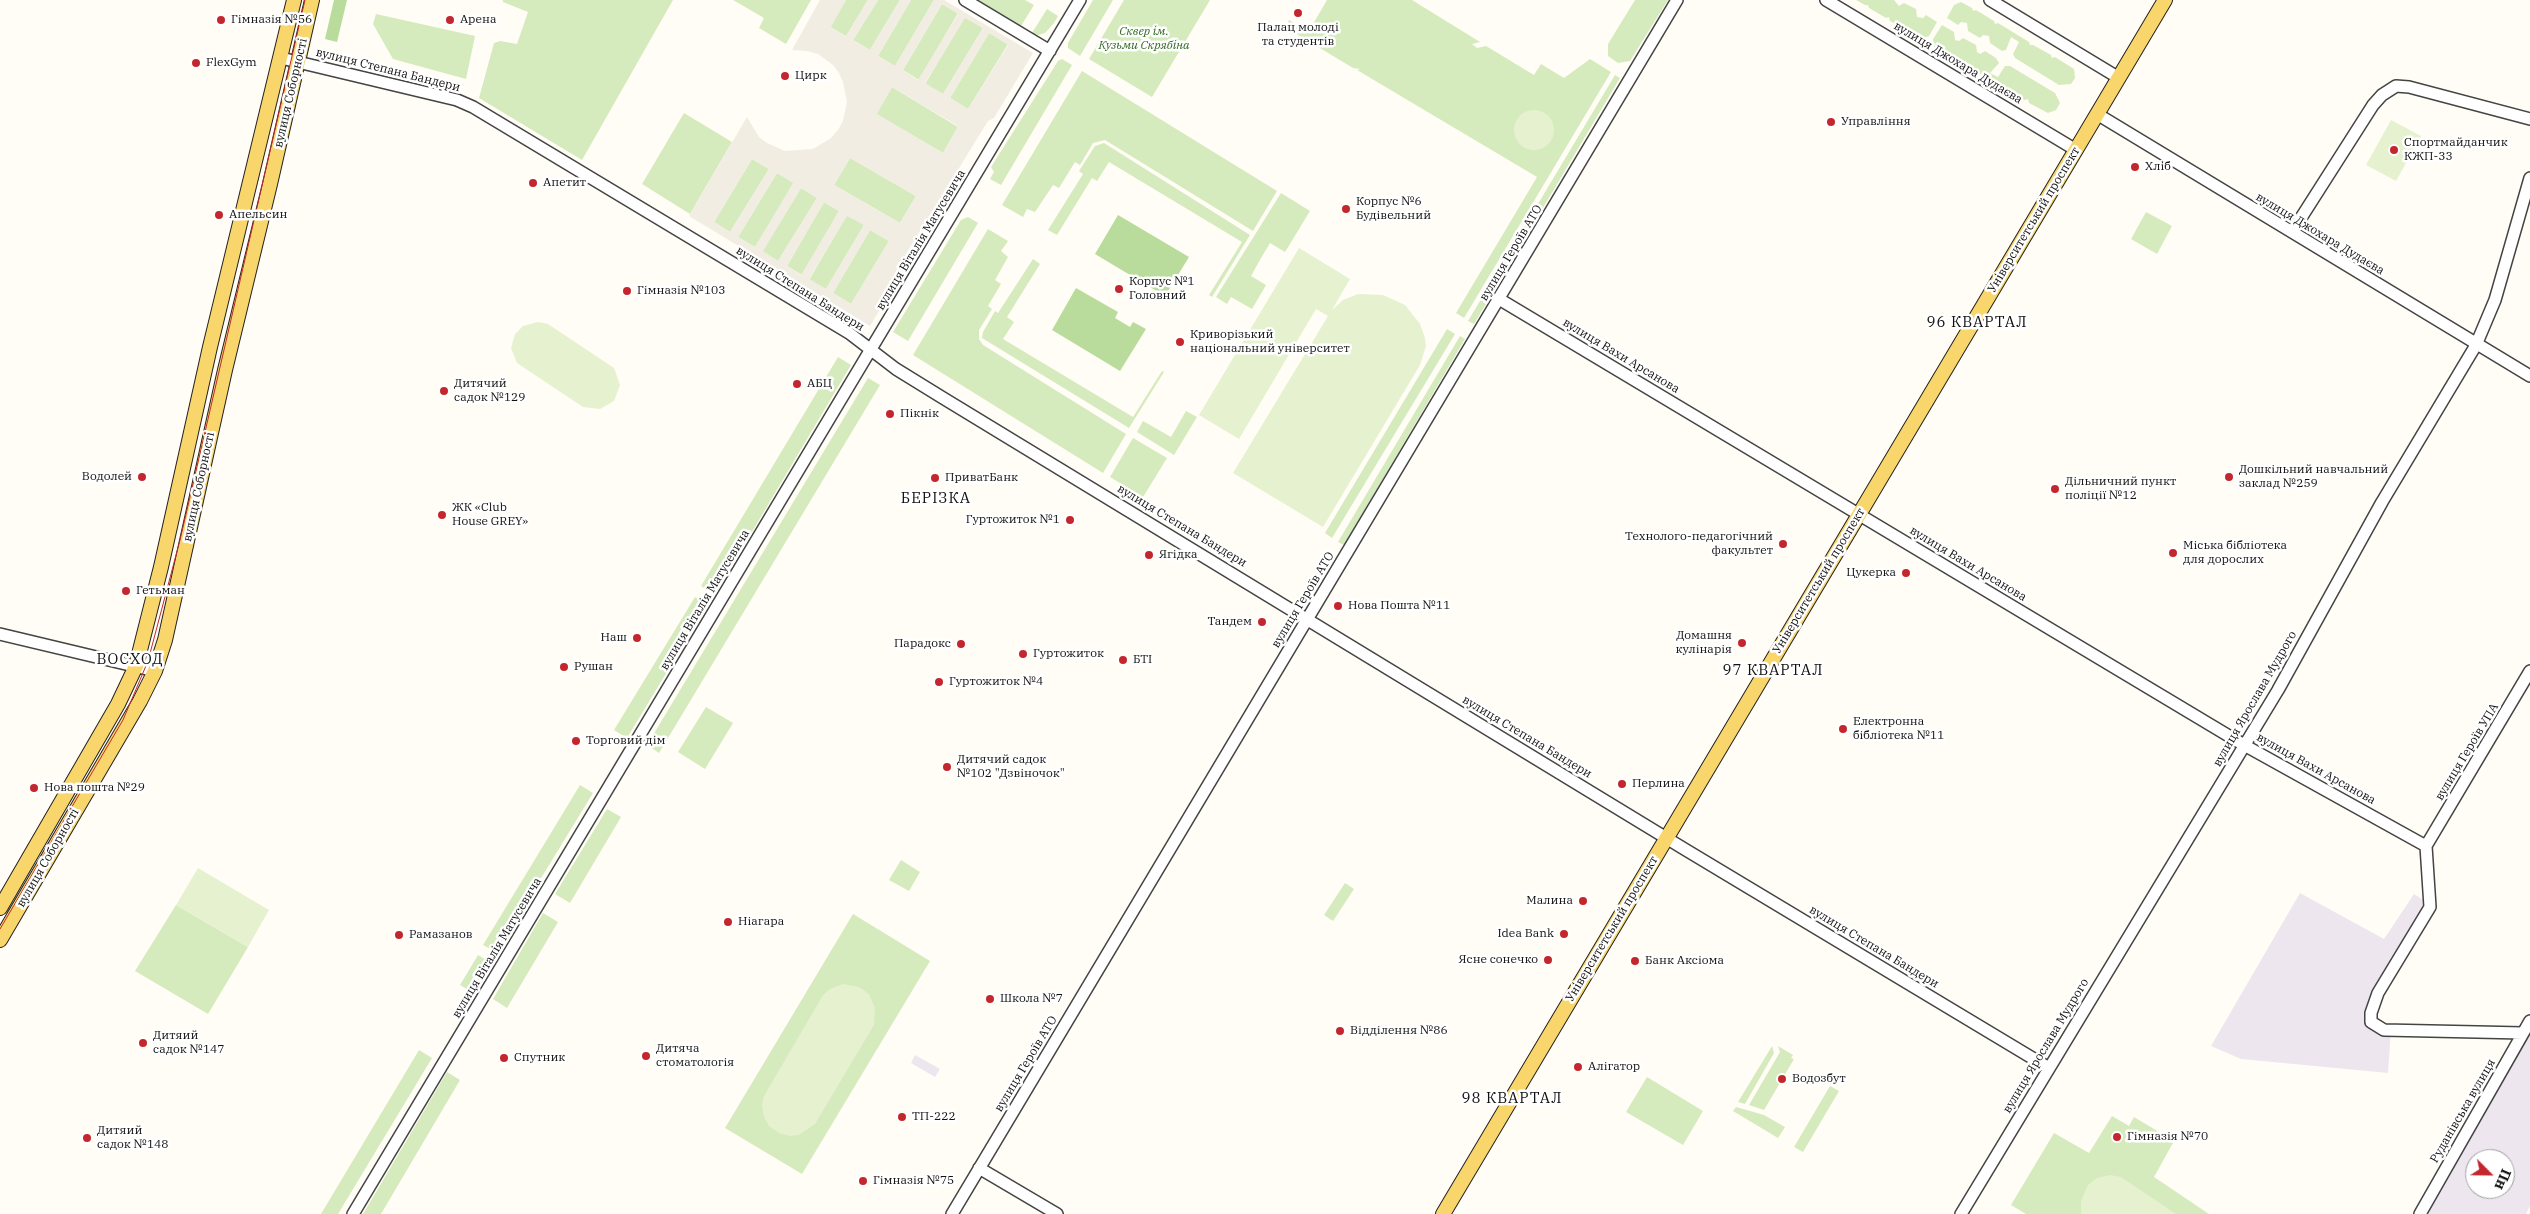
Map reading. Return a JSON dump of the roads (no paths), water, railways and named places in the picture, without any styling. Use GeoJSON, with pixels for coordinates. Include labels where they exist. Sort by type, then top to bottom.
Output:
{"type":"FeatureCollection","features":[{"type":"Feature","properties":{"kind":"main road","name":"вулиця Соборності"},"geometry":{"type":"LineString","coordinates":[[0,908],[118,704],[136,666],[161,567],[210,347],[294,0]]}},
{"type":"Feature","properties":{"kind":"main road","name":"вулиця Соборності"},"geometry":{"type":"LineString","coordinates":[[0,940],[131,717],[155,670],[167,633],[224,370],[270,184],[312,0]]}},
{"type":"Feature","properties":{"kind":"main road","name":"Університетський проспект"},"geometry":{"type":"LineString","coordinates":[[1443,1214],[2166,0]]}},
{"type":"Feature","properties":{"kind":"street"},"geometry":{"type":"LineString","coordinates":[[965,0],[1050,50]]}},
{"type":"Feature","properties":{"kind":"street","name":"вулиця Віталія Матусевича"},"geometry":{"type":"LineString","coordinates":[[353,1214],[1080,0]]}},
{"type":"Feature","properties":{"kind":"street","name":"вулиця Героїв АТО"},"geometry":{"type":"LineString","coordinates":[[952,1214],[1677,0]]}},
{"type":"Feature","properties":{"kind":"street","name":"вулиця Джохара Дудаєва"},"geometry":{"type":"LineString","coordinates":[[1826,0],[2076,150]]}},
{"type":"Feature","properties":{"kind":"street"},"geometry":{"type":"LineString","coordinates":[[1990,0],[2119,78]]}},
{"type":"Feature","properties":{"kind":"street","name":"вулиця Степана Бандери"},"geometry":{"type":"LineString","coordinates":[[281,58],[457,100],[473,107],[849,333],[871,351],[943,398],[1666,838],[2049,1068]]}},
{"type":"Feature","properties":{"kind":"street"},"geometry":{"type":"LineString","coordinates":[[2292,232],[2373,105],[2382,95],[2396,86],[2409,87],[2530,119]]}},
{"type":"Feature","properties":{"kind":"street","name":"вулиця Джохара Дудаєва"},"geometry":{"type":"LineString","coordinates":[[2097,114],[2530,376]]}},
{"type":"Feature","properties":{"kind":"street","name":"вулиця Ярослава Мудрого"},"geometry":{"type":"LineString","coordinates":[[1961,1214],[2278,690],[2382,502],[2476,345],[2495,300],[2530,178]]}},
{"type":"Feature","properties":{"kind":"street","name":"вулиця Вахи Арсанова"},"geometry":{"type":"LineString","coordinates":[[1499,299],[2244,745],[2426,846]]}},
{"type":"Feature","properties":{"kind":"street"},"geometry":{"type":"LineString","coordinates":[[0,634],[155,670]]}},
{"type":"Feature","properties":{"kind":"street","name":"вулиця Героїв УПА"},"geometry":{"type":"LineString","coordinates":[[2426,846],[2530,671]]}},
{"type":"Feature","properties":{"kind":"street"},"geometry":{"type":"LineString","coordinates":[[2426,846],[2430,907],[2378,993],[2371,1013],[2371,1022],[2384,1030],[2523,1033]]}},
{"type":"Feature","properties":{"kind":"street","name":"Руданівська вулиця"},"geometry":{"type":"LineString","coordinates":[[2420,1214],[2530,1022]]}},
{"type":"Feature","properties":{"kind":"street"},"geometry":{"type":"LineString","coordinates":[[979,1168],[1057,1214]]}},
{"type":"Feature","properties":{"kind":"tram line"},"geometry":{"type":"LineString","coordinates":[[0,929],[123,720],[148,661],[180,540],[305,0]]}},
{"type":"Feature","properties":{"kind":"place","name":"Палац молоді та студентів"},"geometry":{"type":"Point","coordinates":[1298,13]}},
{"type":"Feature","properties":{"kind":"place","name":"Гімназія №56"},"geometry":{"type":"Point","coordinates":[221,20]}},
{"type":"Feature","properties":{"kind":"place","name":"Арена"},"geometry":{"type":"Point","coordinates":[450,20]}},
{"type":"Feature","properties":{"kind":"place","name":"FlexGym"},"geometry":{"type":"Point","coordinates":[196,63]}},
{"type":"Feature","properties":{"kind":"place","name":"Цирк"},"geometry":{"type":"Point","coordinates":[785,76]}},
{"type":"Feature","properties":{"kind":"place","name":"Управління"},"geometry":{"type":"Point","coordinates":[1831,122]}},
{"type":"Feature","properties":{"kind":"place","name":"Спортмайданчик КЖП-33"},"geometry":{"type":"Point","coordinates":[2394,150]}},
{"type":"Feature","properties":{"kind":"place","name":"Хліб"},"geometry":{"type":"Point","coordinates":[2135,167]}},
{"type":"Feature","properties":{"kind":"place","name":"Апетит"},"geometry":{"type":"Point","coordinates":[533,183]}},
{"type":"Feature","properties":{"kind":"place","name":"Корпус №6 Будівельний"},"geometry":{"type":"Point","coordinates":[1346,209]}},
{"type":"Feature","properties":{"kind":"place","name":"Апельсин"},"geometry":{"type":"Point","coordinates":[219,215]}},
{"type":"Feature","properties":{"kind":"place","name":"Корпус №1 Головний"},"geometry":{"type":"Point","coordinates":[1119,289]}},
{"type":"Feature","properties":{"kind":"place","name":"Гімназія №103"},"geometry":{"type":"Point","coordinates":[627,291]}},
{"type":"Feature","properties":{"kind":"place","name":"Криворізький національний університет"},"geometry":{"type":"Point","coordinates":[1180,342]}},
{"type":"Feature","properties":{"kind":"place","name":"АБЦ"},"geometry":{"type":"Point","coordinates":[797,384]}},
{"type":"Feature","properties":{"kind":"place","name":"Дитячий садок №129"},"geometry":{"type":"Point","coordinates":[444,391]}},
{"type":"Feature","properties":{"kind":"place","name":"Пікнік"},"geometry":{"type":"Point","coordinates":[890,414]}},
{"type":"Feature","properties":{"kind":"place","name":"Водолей"},"geometry":{"type":"Point","coordinates":[142,477]}},
{"type":"Feature","properties":{"kind":"place","name":"Дошкільний навчальний заклад №259"},"geometry":{"type":"Point","coordinates":[2229,477]}},
{"type":"Feature","properties":{"kind":"place","name":"ПриватБанк"},"geometry":{"type":"Point","coordinates":[935,478]}},
{"type":"Feature","properties":{"kind":"place","name":"Дільничний пункт поліції №12"},"geometry":{"type":"Point","coordinates":[2055,489]}},
{"type":"Feature","properties":{"kind":"place","name":"ЖК «Club House GREY»"},"geometry":{"type":"Point","coordinates":[442,515]}},
{"type":"Feature","properties":{"kind":"place","name":"Гуртожиток №1"},"geometry":{"type":"Point","coordinates":[1070,520]}},
{"type":"Feature","properties":{"kind":"place","name":"Технолого-педагогічний факультет"},"geometry":{"type":"Point","coordinates":[1783,544]}},
{"type":"Feature","properties":{"kind":"place","name":"Міська бібліотека для дорослих"},"geometry":{"type":"Point","coordinates":[2173,553]}},
{"type":"Feature","properties":{"kind":"place","name":"Ягідка"},"geometry":{"type":"Point","coordinates":[1149,555]}},
{"type":"Feature","properties":{"kind":"place","name":"Цукерка"},"geometry":{"type":"Point","coordinates":[1906,573]}},
{"type":"Feature","properties":{"kind":"place","name":"Гетьман"},"geometry":{"type":"Point","coordinates":[126,591]}},
{"type":"Feature","properties":{"kind":"place","name":"Нова Пошта №11"},"geometry":{"type":"Point","coordinates":[1338,606]}},
{"type":"Feature","properties":{"kind":"place","name":"Тандем"},"geometry":{"type":"Point","coordinates":[1262,622]}},
{"type":"Feature","properties":{"kind":"place","name":"Наш"},"geometry":{"type":"Point","coordinates":[637,638]}},
{"type":"Feature","properties":{"kind":"place","name":"Домашня кулінарія"},"geometry":{"type":"Point","coordinates":[1742,643]}},
{"type":"Feature","properties":{"kind":"place","name":"Парадокс"},"geometry":{"type":"Point","coordinates":[961,644]}},
{"type":"Feature","properties":{"kind":"place","name":"Гуртожиток"},"geometry":{"type":"Point","coordinates":[1023,654]}},
{"type":"Feature","properties":{"kind":"place","name":"БТІ"},"geometry":{"type":"Point","coordinates":[1123,660]}},
{"type":"Feature","properties":{"kind":"place","name":"Рушан"},"geometry":{"type":"Point","coordinates":[564,667]}},
{"type":"Feature","properties":{"kind":"place","name":"Гуртожиток №4"},"geometry":{"type":"Point","coordinates":[939,682]}},
{"type":"Feature","properties":{"kind":"place","name":"Електронна бібліотека №11"},"geometry":{"type":"Point","coordinates":[1843,729]}},
{"type":"Feature","properties":{"kind":"place","name":"Торговий дім"},"geometry":{"type":"Point","coordinates":[576,741]}},
{"type":"Feature","properties":{"kind":"place","name":"Дитячий садок №102 \"Дзвіночок\""},"geometry":{"type":"Point","coordinates":[947,767]}},
{"type":"Feature","properties":{"kind":"place","name":"Перлина"},"geometry":{"type":"Point","coordinates":[1622,784]}},
{"type":"Feature","properties":{"kind":"place","name":"Нова пошта №29"},"geometry":{"type":"Point","coordinates":[34,788]}},
{"type":"Feature","properties":{"kind":"place","name":"Малина"},"geometry":{"type":"Point","coordinates":[1583,901]}},
{"type":"Feature","properties":{"kind":"place","name":"Ніагара"},"geometry":{"type":"Point","coordinates":[728,922]}},
{"type":"Feature","properties":{"kind":"place","name":"Idea Bank"},"geometry":{"type":"Point","coordinates":[1564,934]}},
{"type":"Feature","properties":{"kind":"place","name":"Рамазанов"},"geometry":{"type":"Point","coordinates":[399,935]}},
{"type":"Feature","properties":{"kind":"place","name":"Ясне сонечко"},"geometry":{"type":"Point","coordinates":[1548,960]}},
{"type":"Feature","properties":{"kind":"place","name":"Банк Аксіома"},"geometry":{"type":"Point","coordinates":[1635,961]}},
{"type":"Feature","properties":{"kind":"place","name":"Школа №7"},"geometry":{"type":"Point","coordinates":[990,999]}},
{"type":"Feature","properties":{"kind":"place","name":"Відділення №86"},"geometry":{"type":"Point","coordinates":[1340,1031]}},
{"type":"Feature","properties":{"kind":"place","name":"Дитяий садок №147"},"geometry":{"type":"Point","coordinates":[143,1043]}},
{"type":"Feature","properties":{"kind":"place","name":"Дитяча стоматологія"},"geometry":{"type":"Point","coordinates":[646,1056]}},
{"type":"Feature","properties":{"kind":"place","name":"Спутник"},"geometry":{"type":"Point","coordinates":[504,1058]}},
{"type":"Feature","properties":{"kind":"place","name":"Алігатор"},"geometry":{"type":"Point","coordinates":[1578,1067]}},
{"type":"Feature","properties":{"kind":"place","name":"Водозбут"},"geometry":{"type":"Point","coordinates":[1782,1079]}},
{"type":"Feature","properties":{"kind":"place","name":"ТП-222"},"geometry":{"type":"Point","coordinates":[902,1117]}},
{"type":"Feature","properties":{"kind":"place","name":"Гімназія №70"},"geometry":{"type":"Point","coordinates":[2117,1137]}},
{"type":"Feature","properties":{"kind":"place","name":"Дитяий садок №148"},"geometry":{"type":"Point","coordinates":[87,1138]}},
{"type":"Feature","properties":{"kind":"place","name":"Гімназія №75"},"geometry":{"type":"Point","coordinates":[863,1181]}},
{"type":"Feature","properties":{"kind":"district","name":"96 КВАРТАЛ"},"geometry":{"type":"Point","coordinates":[1977,323]}},
{"type":"Feature","properties":{"kind":"district","name":"БЕРІЗКА"},"geometry":{"type":"Point","coordinates":[936,499]}},
{"type":"Feature","properties":{"kind":"district","name":"ВОСХОД"},"geometry":{"type":"Point","coordinates":[130,660]}},
{"type":"Feature","properties":{"kind":"district","name":"97 КВАРТАЛ"},"geometry":{"type":"Point","coordinates":[1773,671]}},
{"type":"Feature","properties":{"kind":"district","name":"98 КВАРТАЛ"},"geometry":{"type":"Point","coordinates":[1512,1099]}},
{"type":"Feature","properties":{"kind":"park label","name":"Сквер ім. Кузьми Скрябіна"},"geometry":{"type":"Point","coordinates":[1144,39]}}]}
